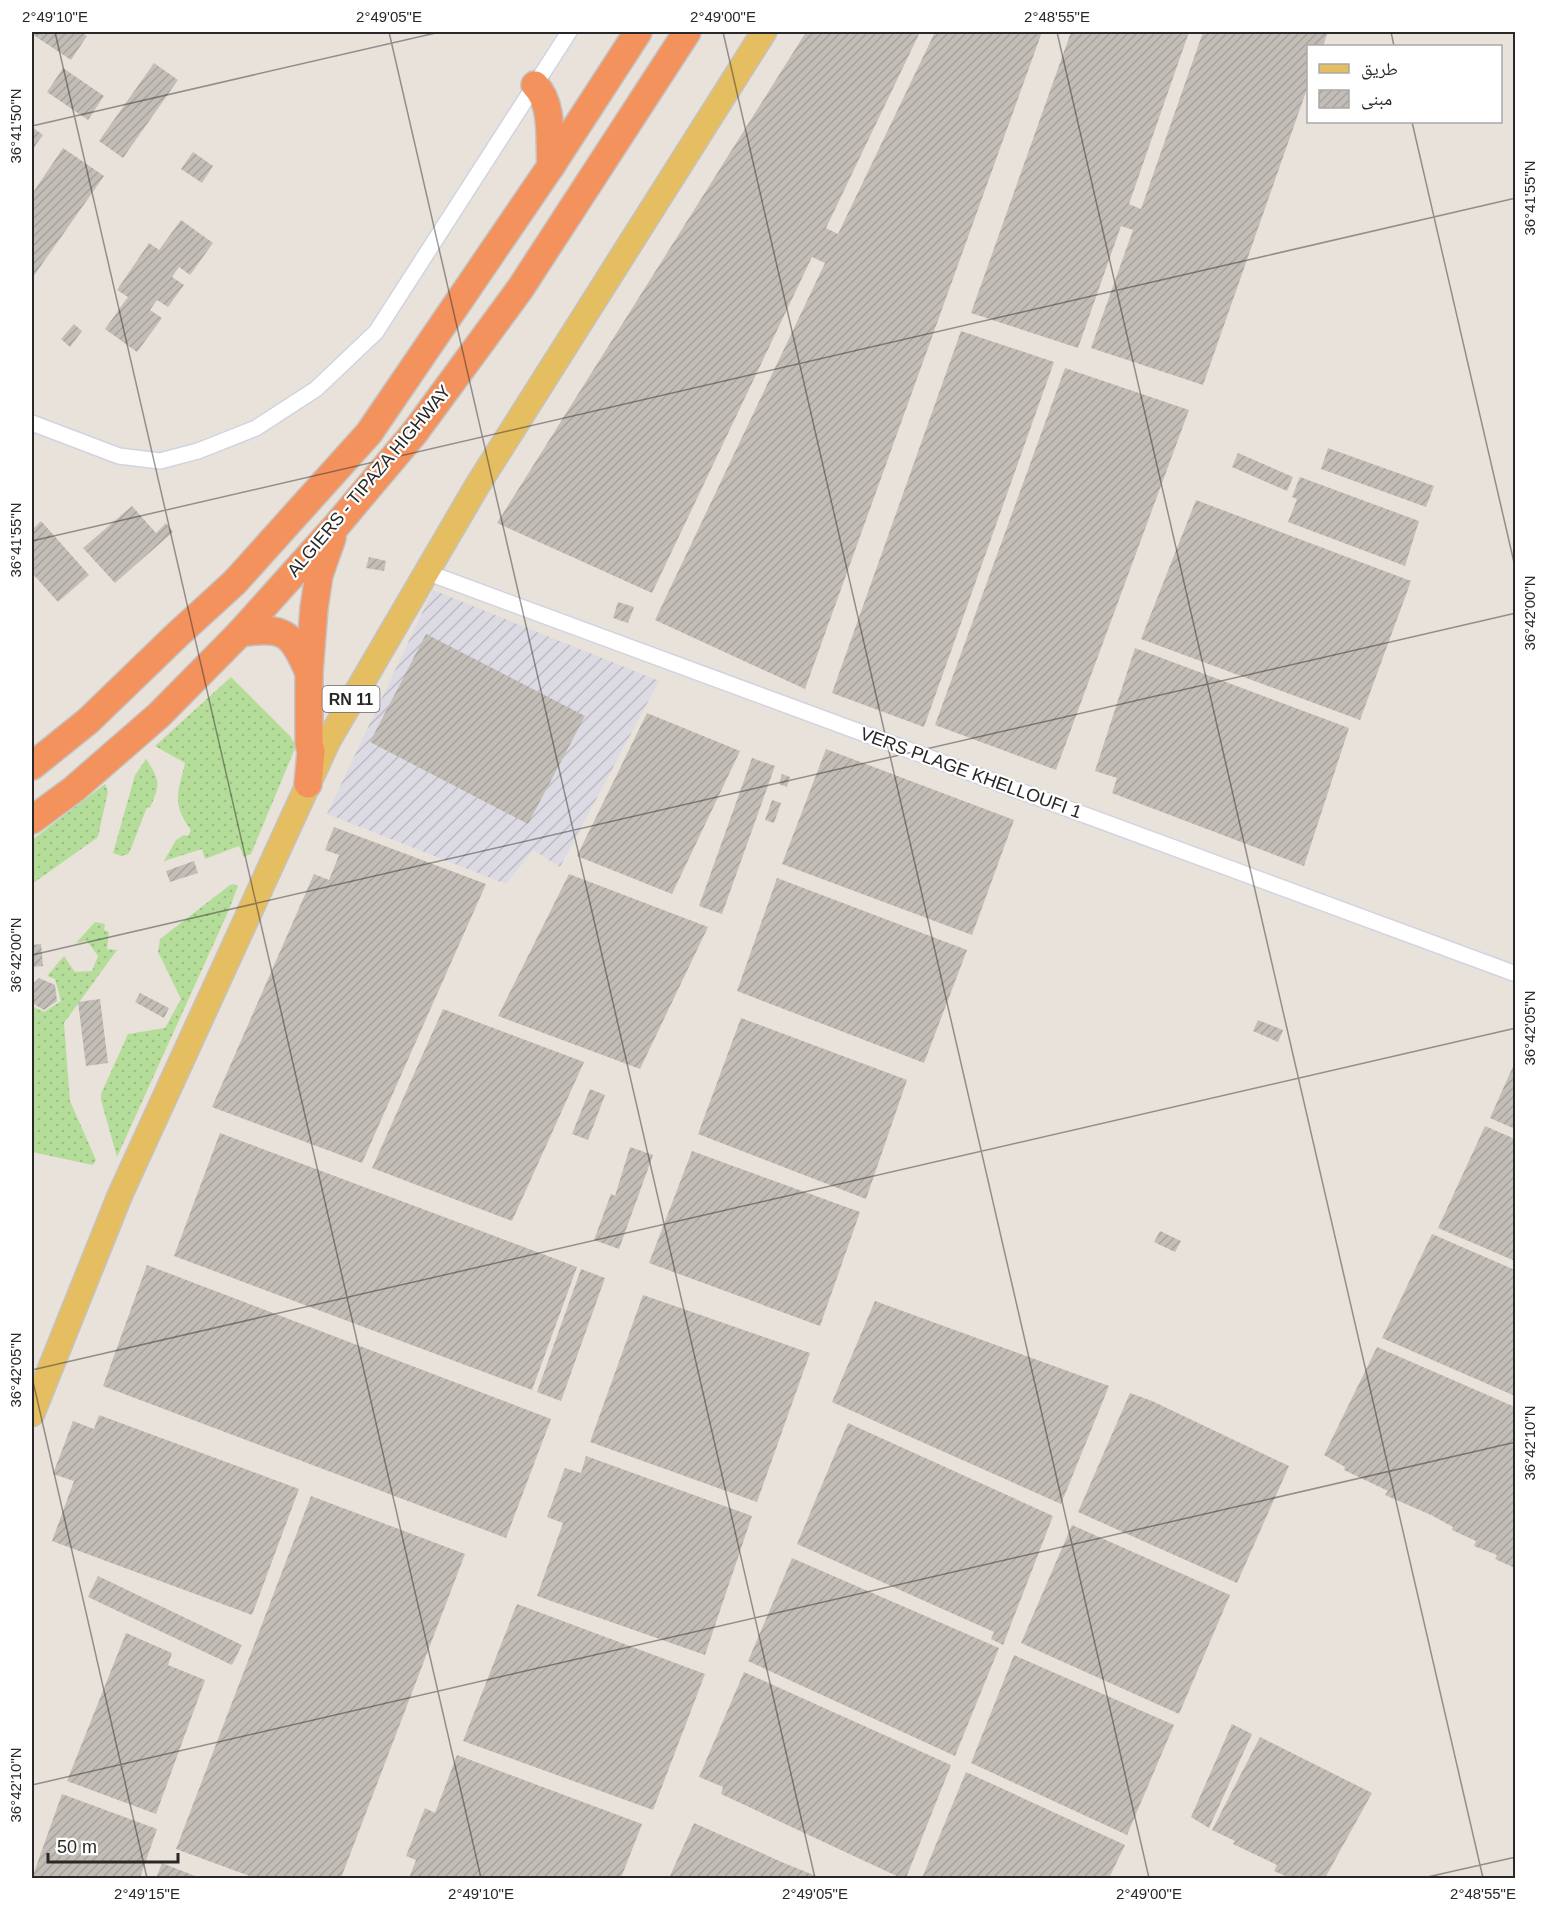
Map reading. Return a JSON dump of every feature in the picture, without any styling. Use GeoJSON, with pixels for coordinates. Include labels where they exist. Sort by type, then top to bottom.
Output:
{"type":"FeatureCollection","features":[{"type":"Feature","properties":{"kind":"highway","name":"ALGIERS - TIPAZA HIGHWAY"},"geometry":{"type":"LineString","coordinates":[[32,766],[88,721],[236,582],[369,433],[551,166],[638,32]]}},
{"type":"Feature","properties":{"kind":"highway","name":"ALGIERS - TIPAZA HIGHWAY"},"geometry":{"type":"LineString","coordinates":[[32,820],[74,789],[159,715],[240,633],[336,526],[415,432],[520,289],[687,32]]}},
{"type":"Feature","properties":{"kind":"highway"},"geometry":{"type":"LineString","coordinates":[[535,85],[542,92],[546,105],[551,166]]}},
{"type":"Feature","properties":{"kind":"highway"},"geometry":{"type":"LineString","coordinates":[[308,784],[311,752],[309,673],[316,592],[336,526]]}},
{"type":"Feature","properties":{"kind":"highway"},"geometry":{"type":"LineString","coordinates":[[240,633],[261,630],[280,632],[296,644],[309,673]]}},
{"type":"Feature","properties":{"kind":"main road","name":"RN 11"},"geometry":{"type":"LineString","coordinates":[[32,1414],[120,1195],[308,784],[350,702],[477,486],[764,32]]}},
{"type":"Feature","properties":{"kind":"street"},"geometry":{"type":"LineString","coordinates":[[32,423],[119,456],[160,461],[198,451],[256,428],[316,389],[376,332],[569,32]]}},
{"type":"Feature","properties":{"kind":"street","name":"VERS PLAGE KHELLOUFI 1"},"geometry":{"type":"LineString","coordinates":[[426,572],[1515,974]]}},
{"type":"Feature","properties":{"kind":"shaded area"},"geometry":{"type":"Polygon","coordinates":[[[433,590],[659,681],[560,867],[533,850],[506,884],[327,814],[433,590]]]}},
{"type":"Feature","properties":{"kind":"green space"},"geometry":{"type":"Polygon","coordinates":[[[231,677],[290,736],[296,746],[251,854],[244,857],[239,846],[205,859],[202,849],[164,861],[176,840],[184,835],[188,836],[191,830],[178,805],[185,763],[155,746],[231,677]]]}},
{"type":"Feature","properties":{"kind":"green space"},"geometry":{"type":"Polygon","coordinates":[[[146,759],[156,778],[156,794],[150,808],[147,807],[130,851],[121,856],[113,853],[135,775],[146,759]]]}},
{"type":"Feature","properties":{"kind":"green space"},"geometry":{"type":"Polygon","coordinates":[[[105,784],[108,791],[98,837],[32,884],[32,840],[105,784]]]}},
{"type":"Feature","properties":{"kind":"green space"},"geometry":{"type":"Polygon","coordinates":[[[234,884],[238,886],[228,912],[117,1157],[101,1094],[128,1034],[165,1028],[181,999],[158,952],[160,939],[234,884]]]}},
{"type":"Feature","properties":{"kind":"green space"},"geometry":{"type":"Polygon","coordinates":[[[95,922],[105,924],[104,930],[109,932],[107,949],[117,950],[64,1023],[70,1101],[96,1160],[93,1165],[32,1152],[32,1006],[44,1012],[61,1001],[55,979],[47,976],[64,956],[75,972],[92,971],[98,956],[87,941],[76,943],[95,922]]]}},
{"type":"Feature","properties":{"kind":"building"},"geometry":{"type":"Polygon","coordinates":[[[32,32],[81,32],[87,36],[71,60],[32,32]]]}},
{"type":"Feature","properties":{"kind":"building"},"geometry":{"type":"Polygon","coordinates":[[[806,32],[920,32],[826,228],[838,234],[935,32],[1042,32],[805,689],[655,620],[825,263],[812,257],[652,593],[497,523],[806,32]]]}},
{"type":"Feature","properties":{"kind":"building"},"geometry":{"type":"Polygon","coordinates":[[[1071,32],[1189,32],[1129,204],[1141,209],[1203,32],[1328,32],[1323,45],[1307,45],[1307,89],[1203,385],[1091,348],[1133,230],[1121,226],[1078,348],[971,313],[1071,32]]]}},
{"type":"Feature","properties":{"kind":"building"},"geometry":{"type":"Polygon","coordinates":[[[154,63],[178,80],[123,158],[99,141],[154,63]]]}},
{"type":"Feature","properties":{"kind":"building"},"geometry":{"type":"Polygon","coordinates":[[[63,68],[104,96],[88,120],[47,92],[63,68]]]}},
{"type":"Feature","properties":{"kind":"building"},"geometry":{"type":"Polygon","coordinates":[[[32,127],[43,135],[32,150],[32,127]]]}},
{"type":"Feature","properties":{"kind":"building"},"geometry":{"type":"Polygon","coordinates":[[[63,148],[104,176],[33,277],[32,194],[63,148]]]}},
{"type":"Feature","properties":{"kind":"building"},"geometry":{"type":"Polygon","coordinates":[[[193,152],[213,166],[202,183],[181,169],[193,152]]]}},
{"type":"Feature","properties":{"kind":"building"},"geometry":{"type":"Polygon","coordinates":[[[181,220],[213,243],[190,275],[179,267],[172,277],[184,285],[168,307],[157,300],[150,310],[162,318],[137,352],[105,329],[128,297],[117,290],[149,243],[159,250],[181,220]]]}},
{"type":"Feature","properties":{"kind":"building"},"geometry":{"type":"Polygon","coordinates":[[[74,324],[82,331],[70,347],[61,339],[74,324]]]}},
{"type":"Feature","properties":{"kind":"building"},"geometry":{"type":"Polygon","coordinates":[[[961,331],[1054,362],[924,727],[832,693],[961,331]]]}},
{"type":"Feature","properties":{"kind":"building"},"geometry":{"type":"Polygon","coordinates":[[[1065,368],[1189,410],[1056,770],[935,725],[1065,368]]]}},
{"type":"Feature","properties":{"kind":"building"},"geometry":{"type":"Polygon","coordinates":[[[1328,448],[1434,486],[1426,507],[1321,469],[1328,448]]]}},
{"type":"Feature","properties":{"kind":"building"},"geometry":{"type":"Polygon","coordinates":[[[1238,453],[1293,477],[1287,491],[1232,467],[1238,453]]]}},
{"type":"Feature","properties":{"kind":"building"},"geometry":{"type":"Polygon","coordinates":[[[1300,477],[1419,521],[1405,566],[1288,522],[1297,499],[1292,497],[1300,477]]]}},
{"type":"Feature","properties":{"kind":"building"},"geometry":{"type":"Polygon","coordinates":[[[1196,500],[1411,581],[1360,720],[1141,639],[1196,500]]]}},
{"type":"Feature","properties":{"kind":"building"},"geometry":{"type":"Polygon","coordinates":[[[132,506],[156,533],[166,523],[173,532],[115,583],[83,548],[132,506]]]}},
{"type":"Feature","properties":{"kind":"building"},"geometry":{"type":"Polygon","coordinates":[[[41,521],[89,575],[58,602],[32,573],[32,530],[41,521]]]}},
{"type":"Feature","properties":{"kind":"building"},"geometry":{"type":"Polygon","coordinates":[[[369,557],[386,561],[384,571],[366,568],[369,557]]]}},
{"type":"Feature","properties":{"kind":"building"},"geometry":{"type":"Polygon","coordinates":[[[618,602],[634,607],[628,623],[613,618],[618,602]]]}},
{"type":"Feature","properties":{"kind":"building"},"geometry":{"type":"Polygon","coordinates":[[[426,634],[585,716],[528,824],[370,742],[426,634]]]}},
{"type":"Feature","properties":{"kind":"building"},"geometry":{"type":"Polygon","coordinates":[[[1135,648],[1349,728],[1304,866],[1112,793],[1117,778],[1095,771],[1135,648]]]}},
{"type":"Feature","properties":{"kind":"building"},"geometry":{"type":"Polygon","coordinates":[[[647,713],[740,751],[672,894],[577,856],[647,713]]]}},
{"type":"Feature","properties":{"kind":"building"},"geometry":{"type":"Polygon","coordinates":[[[826,749],[1014,820],[972,935],[782,864],[826,749]]]}},
{"type":"Feature","properties":{"kind":"building"},"geometry":{"type":"Polygon","coordinates":[[[752,758],[775,766],[722,914],[699,906],[752,758]]]}},
{"type":"Feature","properties":{"kind":"building"},"geometry":{"type":"Polygon","coordinates":[[[782,774],[790,777],[787,787],[779,784],[782,774]]]}},
{"type":"Feature","properties":{"kind":"building"},"geometry":{"type":"Polygon","coordinates":[[[772,800],[781,803],[774,823],[765,820],[772,800]]]}},
{"type":"Feature","properties":{"kind":"building"},"geometry":{"type":"Polygon","coordinates":[[[334,827],[486,884],[362,1163],[212,1107],[314,874],[329,880],[339,855],[325,850],[334,827]]]}},
{"type":"Feature","properties":{"kind":"building"},"geometry":{"type":"Polygon","coordinates":[[[194,861],[198,873],[170,882],[166,871],[194,861]]]}},
{"type":"Feature","properties":{"kind":"building"},"geometry":{"type":"Polygon","coordinates":[[[569,874],[708,927],[640,1069],[498,1016],[569,874]]]}},
{"type":"Feature","properties":{"kind":"building"},"geometry":{"type":"Polygon","coordinates":[[[777,878],[967,950],[924,1063],[737,991],[777,878]]]}},
{"type":"Feature","properties":{"kind":"building"},"geometry":{"type":"Polygon","coordinates":[[[41,944],[43,966],[32,967],[32,945],[41,944]]]}},
{"type":"Feature","properties":{"kind":"building"},"geometry":{"type":"Polygon","coordinates":[[[39,978],[55,985],[57,1001],[44,1010],[32,1003],[32,985],[39,978]]]}},
{"type":"Feature","properties":{"kind":"building"},"geometry":{"type":"Polygon","coordinates":[[[140,993],[169,1008],[164,1018],[135,1002],[140,993]]]}},
{"type":"Feature","properties":{"kind":"building"},"geometry":{"type":"Polygon","coordinates":[[[100,999],[108,1063],[86,1066],[78,1002],[100,999]]]}},
{"type":"Feature","properties":{"kind":"building"},"geometry":{"type":"Polygon","coordinates":[[[443,1009],[584,1062],[512,1221],[372,1168],[443,1009]]]}},
{"type":"Feature","properties":{"kind":"building"},"geometry":{"type":"Polygon","coordinates":[[[741,1018],[907,1080],[866,1199],[698,1134],[741,1018]]]}},
{"type":"Feature","properties":{"kind":"building"},"geometry":{"type":"Polygon","coordinates":[[[1258,1020],[1283,1030],[1278,1042],[1253,1031],[1258,1020]]]}},
{"type":"Feature","properties":{"kind":"building"},"geometry":{"type":"Polygon","coordinates":[[[1515,1062],[1515,1129],[1490,1118],[1515,1062]]]}},
{"type":"Feature","properties":{"kind":"building"},"geometry":{"type":"Polygon","coordinates":[[[590,1089],[605,1095],[588,1140],[572,1134],[590,1089]]]}},
{"type":"Feature","properties":{"kind":"building"},"geometry":{"type":"Polygon","coordinates":[[[1485,1126],[1515,1139],[1515,1261],[1438,1228],[1485,1126]]]}},
{"type":"Feature","properties":{"kind":"building"},"geometry":{"type":"Polygon","coordinates":[[[220,1133],[577,1267],[532,1390],[174,1256],[220,1133]]]}},
{"type":"Feature","properties":{"kind":"building"},"geometry":{"type":"Polygon","coordinates":[[[630,1147],[653,1155],[619,1249],[594,1240],[611,1194],[615,1196],[630,1147]]]}},
{"type":"Feature","properties":{"kind":"building"},"geometry":{"type":"Polygon","coordinates":[[[692,1151],[860,1212],[820,1326],[649,1263],[692,1151]]]}},
{"type":"Feature","properties":{"kind":"building"},"geometry":{"type":"Polygon","coordinates":[[[1160,1231],[1181,1241],[1175,1252],[1154,1242],[1160,1231]]]}},
{"type":"Feature","properties":{"kind":"building"},"geometry":{"type":"Polygon","coordinates":[[[1432,1234],[1515,1270],[1515,1396],[1382,1338],[1432,1234]]]}},
{"type":"Feature","properties":{"kind":"building"},"geometry":{"type":"Polygon","coordinates":[[[147,1265],[551,1419],[506,1538],[103,1386],[147,1265]]]}},
{"type":"Feature","properties":{"kind":"building"},"geometry":{"type":"Polygon","coordinates":[[[581,1269],[605,1278],[561,1401],[537,1392],[581,1269]]]}},
{"type":"Feature","properties":{"kind":"building"},"geometry":{"type":"Polygon","coordinates":[[[643,1295],[810,1353],[757,1502],[590,1442],[643,1295]]]}},
{"type":"Feature","properties":{"kind":"building"},"geometry":{"type":"Polygon","coordinates":[[[875,1301],[1109,1386],[1061,1504],[832,1402],[875,1301]]]}},
{"type":"Feature","properties":{"kind":"building"},"geometry":{"type":"Polygon","coordinates":[[[1377,1347],[1515,1407],[1515,1568],[1495,1559],[1497,1555],[1474,1546],[1476,1541],[1452,1530],[1453,1527],[1385,1495],[1388,1491],[1344,1470],[1345,1467],[1324,1455],[1377,1347]]]}},
{"type":"Feature","properties":{"kind":"building"},"geometry":{"type":"Polygon","coordinates":[[[1130,1393],[1152,1401],[1289,1466],[1237,1583],[1078,1512],[1130,1393]]]}},
{"type":"Feature","properties":{"kind":"building"},"geometry":{"type":"Polygon","coordinates":[[[99,1415],[299,1489],[252,1615],[52,1541],[74,1481],[53,1474],[73,1421],[94,1429],[99,1415]]]}},
{"type":"Feature","properties":{"kind":"building"},"geometry":{"type":"Polygon","coordinates":[[[848,1423],[1053,1516],[1003,1645],[991,1639],[994,1632],[797,1544],[848,1423]]]}},
{"type":"Feature","properties":{"kind":"building"},"geometry":{"type":"Polygon","coordinates":[[[586,1456],[752,1516],[705,1655],[537,1596],[563,1523],[547,1517],[565,1468],[581,1473],[586,1456]]]}},
{"type":"Feature","properties":{"kind":"building"},"geometry":{"type":"Polygon","coordinates":[[[311,1496],[465,1554],[341,1878],[255,1878],[176,1849],[311,1496]]]}},
{"type":"Feature","properties":{"kind":"building"},"geometry":{"type":"Polygon","coordinates":[[[1072,1525],[1230,1595],[1179,1714],[1021,1643],[1072,1525]]]}},
{"type":"Feature","properties":{"kind":"building"},"geometry":{"type":"Polygon","coordinates":[[[792,1558],[999,1648],[955,1756],[748,1661],[792,1558]]]}},
{"type":"Feature","properties":{"kind":"building"},"geometry":{"type":"Polygon","coordinates":[[[98,1576],[242,1645],[232,1665],[88,1597],[98,1576]]]}},
{"type":"Feature","properties":{"kind":"building"},"geometry":{"type":"Polygon","coordinates":[[[517,1604],[705,1674],[653,1810],[463,1741],[517,1604]]]}},
{"type":"Feature","properties":{"kind":"building"},"geometry":{"type":"Polygon","coordinates":[[[126,1633],[172,1653],[168,1665],[205,1680],[156,1814],[67,1781],[126,1633]]]}},
{"type":"Feature","properties":{"kind":"building"},"geometry":{"type":"Polygon","coordinates":[[[1014,1655],[1174,1725],[1127,1835],[971,1763],[1014,1655]]]}},
{"type":"Feature","properties":{"kind":"building"},"geometry":{"type":"Polygon","coordinates":[[[744,1672],[951,1765],[906,1878],[901,1878],[721,1794],[723,1787],[699,1777],[744,1672]]]}},
{"type":"Feature","properties":{"kind":"building"},"geometry":{"type":"Polygon","coordinates":[[[1232,1724],[1252,1734],[1209,1828],[1191,1817],[1232,1724]]]}},
{"type":"Feature","properties":{"kind":"building"},"geometry":{"type":"Polygon","coordinates":[[[1260,1737],[1372,1793],[1325,1878],[1290,1878],[1274,1871],[1277,1865],[1233,1844],[1235,1841],[1212,1830],[1260,1737]]]}},
{"type":"Feature","properties":{"kind":"building"},"geometry":{"type":"Polygon","coordinates":[[[457,1755],[642,1824],[621,1878],[409,1878],[416,1860],[406,1856],[425,1808],[435,1813],[457,1755]]]}},
{"type":"Feature","properties":{"kind":"building"},"geometry":{"type":"Polygon","coordinates":[[[966,1772],[1125,1845],[1109,1878],[922,1878],[966,1772]]]}},
{"type":"Feature","properties":{"kind":"building"},"geometry":{"type":"Polygon","coordinates":[[[62,1794],[157,1829],[140,1878],[32,1878],[62,1794]]]}},
{"type":"Feature","properties":{"kind":"building"},"geometry":{"type":"Polygon","coordinates":[[[694,1823],[784,1863],[821,1878],[669,1878],[694,1823]]]}},
{"type":"Feature","properties":{"kind":"building"},"geometry":{"type":"Polygon","coordinates":[[[162,1863],[200,1878],[156,1878],[162,1863]]]}}]}
